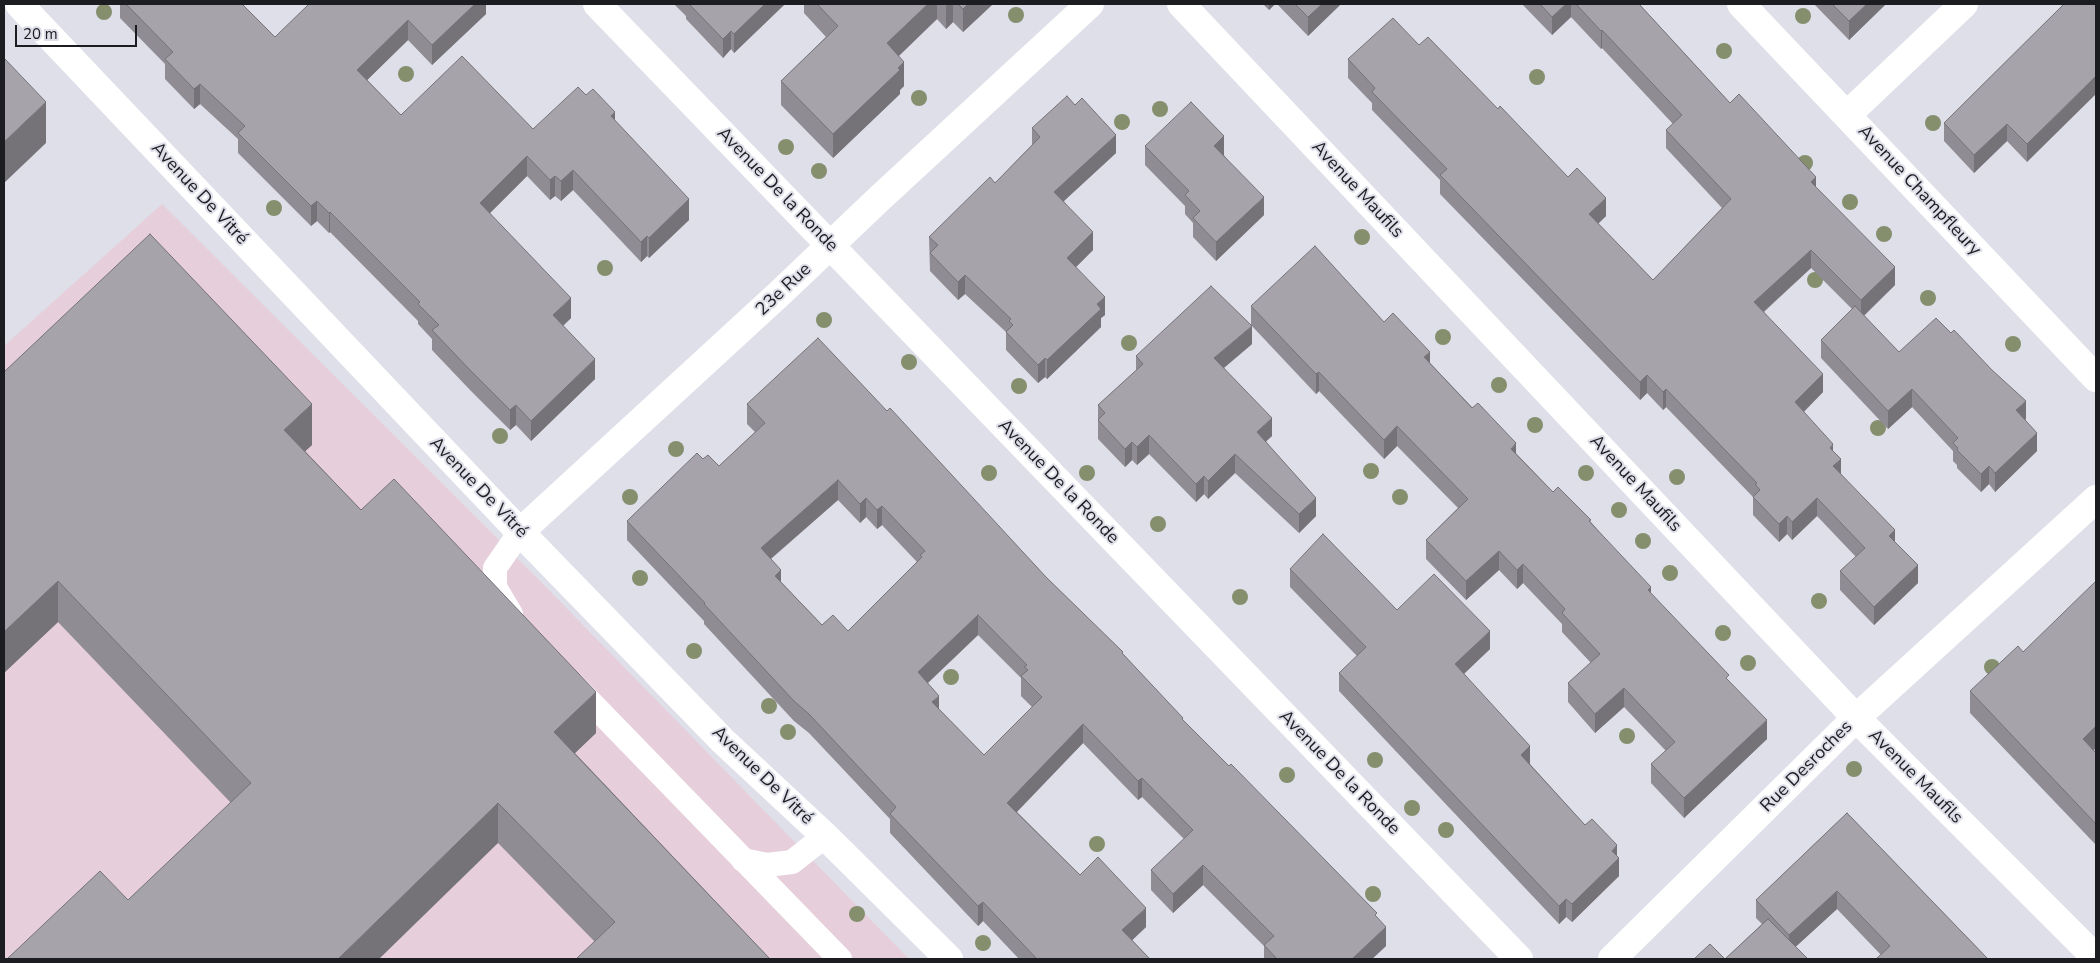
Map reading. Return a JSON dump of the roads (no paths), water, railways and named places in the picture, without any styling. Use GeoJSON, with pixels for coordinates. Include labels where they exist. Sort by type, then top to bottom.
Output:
{"type":"FeatureCollection","features":[{"type":"Feature","properties":{"kind":"street","name":"Avenue De Vitré"},"geometry":{"type":"LineString","coordinates":[[19,4],[520,532],[723,741],[825,836],[949,959]]}},
{"type":"Feature","properties":{"kind":"street","name":"Avenue De la Ronde"},"geometry":{"type":"LineString","coordinates":[[597,4],[1519,959]]}},
{"type":"Feature","properties":{"kind":"street","name":"23e Rue"},"geometry":{"type":"LineString","coordinates":[[520,532],[831,246],[1090,4]]}},
{"type":"Feature","properties":{"kind":"street","name":"Avenue Maufils"},"geometry":{"type":"LineString","coordinates":[[1181,4],[1856,718],[2096,958]]}},
{"type":"Feature","properties":{"kind":"street","name":"Avenue Champfleury"},"geometry":{"type":"LineString","coordinates":[[1741,4],[2096,378]]}},
{"type":"Feature","properties":{"kind":"street"},"geometry":{"type":"LineString","coordinates":[[1847,115],[1964,4]]}},
{"type":"Feature","properties":{"kind":"street","name":"Rue Desroches"},"geometry":{"type":"LineString","coordinates":[[1612,959],[1856,718],[2096,499]]}},
{"type":"Feature","properties":{"kind":"lane"},"geometry":{"type":"LineString","coordinates":[[520,532],[495,568],[495,587],[522,632]]}},
{"type":"Feature","properties":{"kind":"lane"},"geometry":{"type":"LineString","coordinates":[[557,668],[840,959]]}},
{"type":"Feature","properties":{"kind":"lane"},"geometry":{"type":"LineString","coordinates":[[743,860],[767,865],[792,862],[825,836]]}}]}
